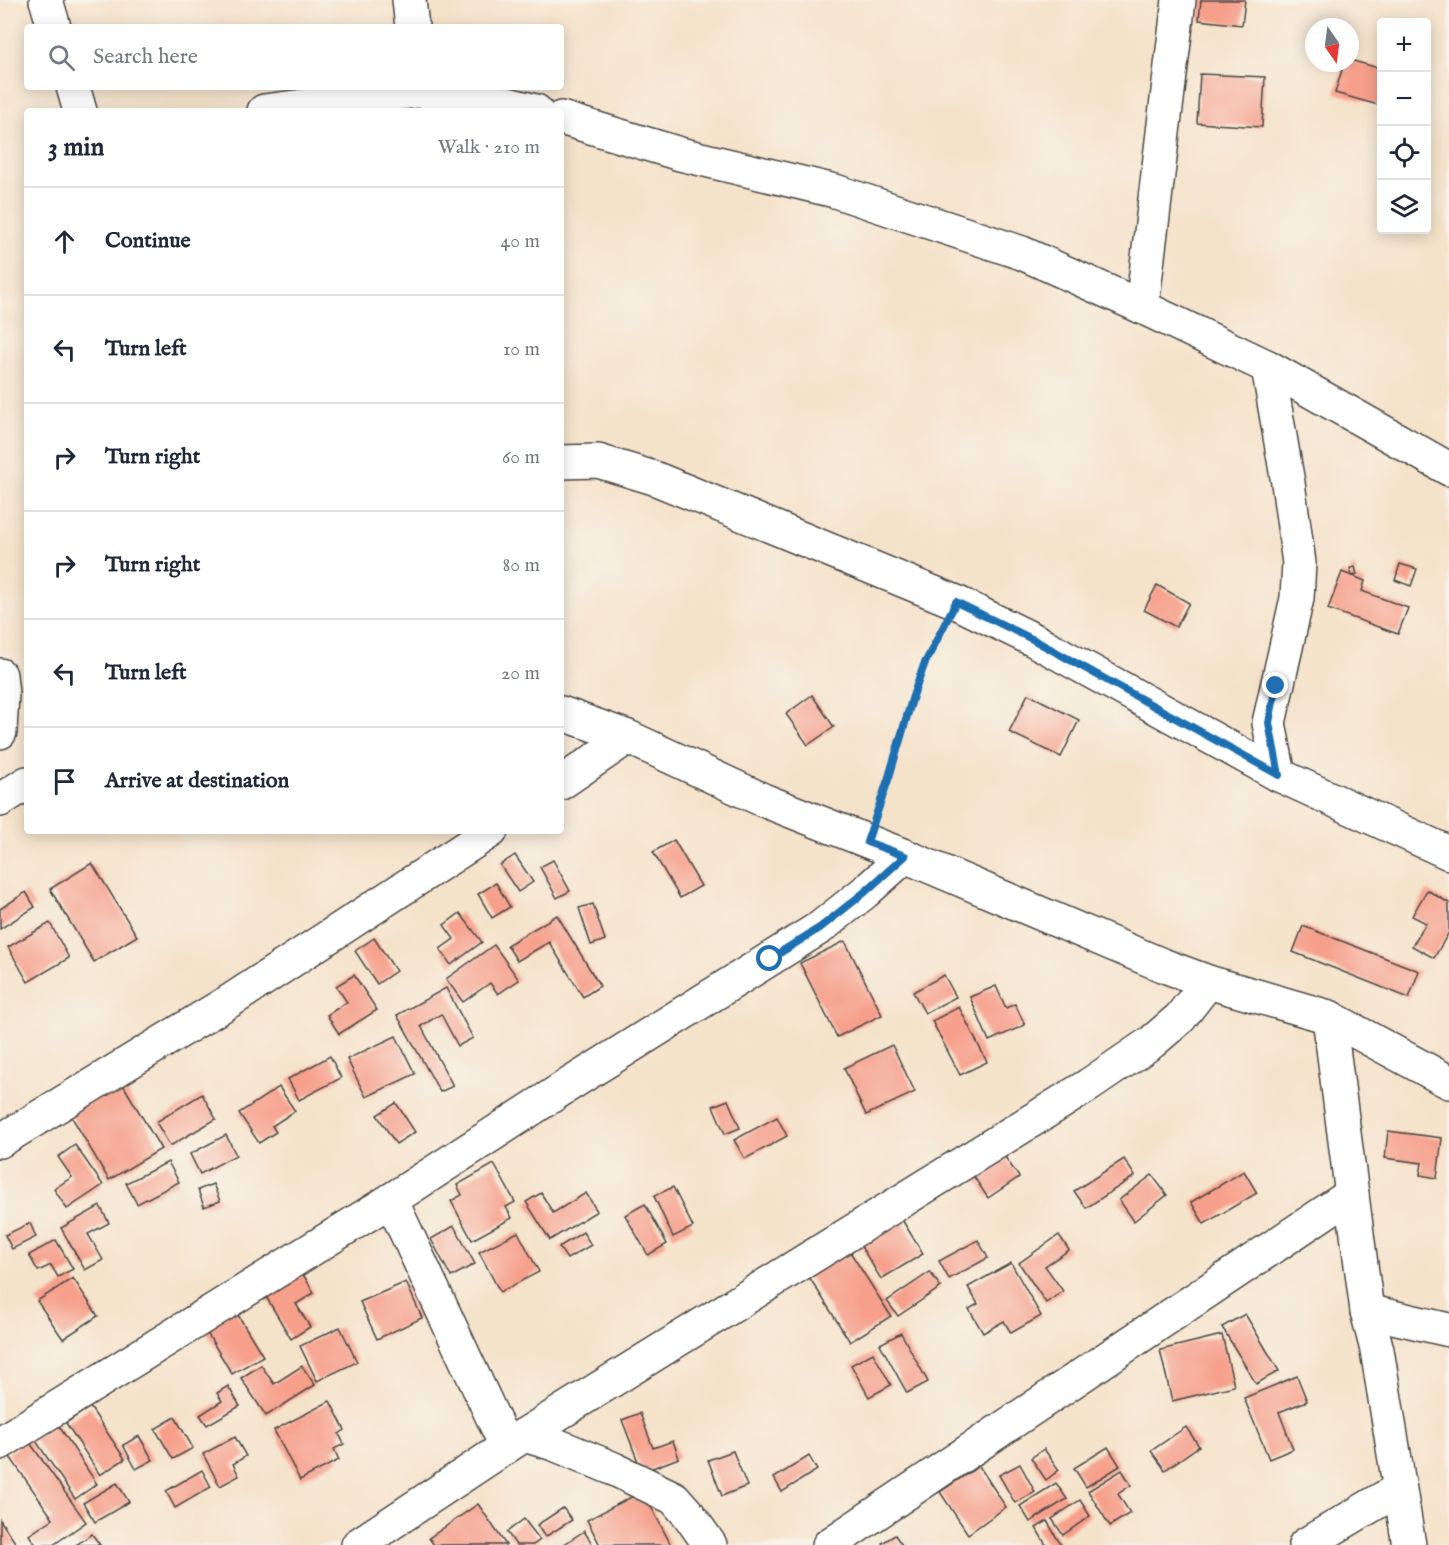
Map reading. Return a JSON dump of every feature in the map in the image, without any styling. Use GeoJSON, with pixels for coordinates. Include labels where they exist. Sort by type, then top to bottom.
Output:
{"type":"FeatureCollection","features":[{"type":"Feature","properties":{"kind":"street"},"geometry":{"type":"LineString","coordinates":[[46,0],[53,24]]}},
{"type":"Feature","properties":{"kind":"street"},"geometry":{"type":"LineString","coordinates":[[409,0],[412,24]]}},
{"type":"Feature","properties":{"kind":"street"},"geometry":{"type":"LineString","coordinates":[[1142,307],[1179,0]]}},
{"type":"Feature","properties":{"kind":"street"},"geometry":{"type":"LineString","coordinates":[[74,90],[79,108]]}},
{"type":"Feature","properties":{"kind":"street"},"geometry":{"type":"LineString","coordinates":[[285,108],[411,90]]}},
{"type":"Feature","properties":{"kind":"street"},"geometry":{"type":"LineString","coordinates":[[427,90],[471,95],[524,108]]}},
{"type":"Feature","properties":{"kind":"street"},"geometry":{"type":"LineString","coordinates":[[564,118],[680,154],[835,191],[1022,253],[1268,367],[1449,469]]}},
{"type":"Feature","properties":{"kind":"street"},"geometry":{"type":"LineString","coordinates":[[1268,367],[1299,563],[1297,598],[1269,723],[1279,775]]}},
{"type":"Feature","properties":{"kind":"street"},"geometry":{"type":"LineString","coordinates":[[564,462],[598,461],[654,478],[956,602],[1034,640],[1279,775],[1449,853]]}},
{"type":"Feature","properties":{"kind":"street"},"geometry":{"type":"LineString","coordinates":[[0,656],[24,670]]}},
{"type":"Feature","properties":{"kind":"street"},"geometry":{"type":"LineString","coordinates":[[0,675],[2,693],[0,732]]}},
{"type":"Feature","properties":{"kind":"street"},"geometry":{"type":"LineString","coordinates":[[564,714],[628,737],[763,800],[905,856],[1162,965],[1208,982],[1329,1017],[1449,1082]]}},
{"type":"Feature","properties":{"kind":"street"},"geometry":{"type":"LineString","coordinates":[[564,781],[628,737]]}},
{"type":"Feature","properties":{"kind":"street"},"geometry":{"type":"LineString","coordinates":[[0,800],[24,785]]}},
{"type":"Feature","properties":{"kind":"street"},"geometry":{"type":"LineString","coordinates":[[0,1141],[233,999],[486,834]]}},
{"type":"Feature","properties":{"kind":"street"},"geometry":{"type":"LineString","coordinates":[[0,1443],[391,1200],[570,1084],[821,927],[905,856]]}},
{"type":"Feature","properties":{"kind":"street"},"geometry":{"type":"LineString","coordinates":[[358,1545],[515,1441],[1089,1085],[1152,1042],[1180,1018],[1208,982]]}},
{"type":"Feature","properties":{"kind":"street"},"geometry":{"type":"LineString","coordinates":[[1329,1017],[1367,1311],[1379,1361],[1409,1545]]}},
{"type":"Feature","properties":{"kind":"street"},"geometry":{"type":"LineString","coordinates":[[829,1545],[1352,1194]]}},
{"type":"Feature","properties":{"kind":"street"},"geometry":{"type":"LineString","coordinates":[[391,1200],[515,1441]]}},
{"type":"Feature","properties":{"kind":"street"},"geometry":{"type":"LineString","coordinates":[[1367,1311],[1449,1330]]}},
{"type":"Feature","properties":{"kind":"street"},"geometry":{"type":"LineString","coordinates":[[515,1441],[554,1444],[603,1464],[674,1498],[685,1509],[710,1545]]}},
{"type":"Feature","properties":{"kind":"street"},"geometry":{"type":"LineString","coordinates":[[1305,1545],[1399,1490]]}},
{"type":"Feature","properties":{"kind":"path"},"geometry":{"type":"LineString","coordinates":[[867,842],[924,665],[956,602]]}},
{"type":"Feature","properties":{"kind":"building"},"geometry":{"type":"Polygon","coordinates":[[[1201,0],[1245,0],[1242,25],[1199,20],[1201,0]]]}},
{"type":"Feature","properties":{"kind":"building"},"geometry":{"type":"Polygon","coordinates":[[[1359,63],[1377,68],[1377,105],[1335,93],[1341,72],[1359,72],[1359,63]]]}},
{"type":"Feature","properties":{"kind":"building"},"geometry":{"type":"Polygon","coordinates":[[[1200,74],[1265,77],[1262,127],[1197,123],[1200,74]]]}},
{"type":"Feature","properties":{"kind":"building"},"geometry":{"type":"Polygon","coordinates":[[[1400,564],[1417,569],[1411,586],[1395,580],[1400,564]]]}},
{"type":"Feature","properties":{"kind":"building"},"geometry":{"type":"Polygon","coordinates":[[[1355,567],[1357,574],[1353,576],[1365,581],[1362,591],[1408,608],[1398,634],[1328,609],[1342,572],[1352,576],[1350,568],[1355,567]]]}},
{"type":"Feature","properties":{"kind":"building"},"geometry":{"type":"Polygon","coordinates":[[[1157,585],[1189,603],[1176,627],[1144,610],[1157,585]]]}},
{"type":"Feature","properties":{"kind":"building"},"geometry":{"type":"Polygon","coordinates":[[[1028,694],[1079,720],[1061,757],[1009,732],[1028,694]]]}},
{"type":"Feature","properties":{"kind":"building"},"geometry":{"type":"Polygon","coordinates":[[[812,695],[834,727],[808,745],[786,714],[812,695]]]}},
{"type":"Feature","properties":{"kind":"building"},"geometry":{"type":"Polygon","coordinates":[[[674,840],[701,886],[680,898],[653,852],[674,840]]]}},
{"type":"Feature","properties":{"kind":"building"},"geometry":{"type":"Polygon","coordinates":[[[515,855],[533,882],[518,892],[500,865],[515,855]]]}},
{"type":"Feature","properties":{"kind":"building"},"geometry":{"type":"Polygon","coordinates":[[[553,860],[570,891],[557,898],[540,867],[553,860]]]}},
{"type":"Feature","properties":{"kind":"building"},"geometry":{"type":"Polygon","coordinates":[[[92,863],[137,936],[94,962],[50,889],[92,863]]]}},
{"type":"Feature","properties":{"kind":"building"},"geometry":{"type":"Polygon","coordinates":[[[496,883],[510,907],[492,918],[478,894],[496,883]]]}},
{"type":"Feature","properties":{"kind":"building"},"geometry":{"type":"Polygon","coordinates":[[[1427,890],[1449,903],[1449,932],[1434,958],[1412,946],[1426,923],[1412,916],[1427,890]]]}},
{"type":"Feature","properties":{"kind":"building"},"geometry":{"type":"Polygon","coordinates":[[[26,892],[35,907],[0,929],[0,909],[26,892]]]}},
{"type":"Feature","properties":{"kind":"building"},"geometry":{"type":"Polygon","coordinates":[[[593,904],[605,940],[591,945],[579,908],[593,904]]]}},
{"type":"Feature","properties":{"kind":"building"},"geometry":{"type":"Polygon","coordinates":[[[460,913],[482,942],[451,965],[440,949],[454,939],[444,925],[460,913]]]}},
{"type":"Feature","properties":{"kind":"building"},"geometry":{"type":"Polygon","coordinates":[[[557,915],[600,986],[583,997],[549,942],[517,961],[507,945],[557,915]]]}},
{"type":"Feature","properties":{"kind":"building"},"geometry":{"type":"Polygon","coordinates":[[[50,923],[69,958],[28,982],[8,947],[50,923]]]}},
{"type":"Feature","properties":{"kind":"building"},"geometry":{"type":"Polygon","coordinates":[[[1303,926],[1419,971],[1409,998],[1293,952],[1303,926]]]}},
{"type":"Feature","properties":{"kind":"building"},"geometry":{"type":"Polygon","coordinates":[[[374,938],[396,971],[377,984],[355,951],[374,938]]]}},
{"type":"Feature","properties":{"kind":"building"},"geometry":{"type":"Polygon","coordinates":[[[845,941],[882,1015],[837,1037],[800,963],[845,941]]]}},
{"type":"Feature","properties":{"kind":"building"},"geometry":{"type":"Polygon","coordinates":[[[494,945],[519,980],[498,994],[490,983],[463,1002],[446,979],[494,945]]]}},
{"type":"Feature","properties":{"kind":"building"},"geometry":{"type":"Polygon","coordinates":[[[354,975],[377,1010],[339,1034],[327,1015],[347,1002],[336,986],[354,975]]]}},
{"type":"Feature","properties":{"kind":"building"},"geometry":{"type":"Polygon","coordinates":[[[944,975],[956,997],[925,1013],[913,992],[944,975]]]}},
{"type":"Feature","properties":{"kind":"building"},"geometry":{"type":"Polygon","coordinates":[[[996,986],[1006,1008],[1015,1004],[1025,1025],[989,1041],[970,997],[996,986]]]}},
{"type":"Feature","properties":{"kind":"building"},"geometry":{"type":"Polygon","coordinates":[[[446,988],[473,1038],[458,1046],[441,1014],[421,1026],[453,1086],[440,1092],[397,1015],[446,988]]]}},
{"type":"Feature","properties":{"kind":"building"},"geometry":{"type":"Polygon","coordinates":[[[959,1007],[987,1062],[960,1075],[932,1021],[959,1007]]]}},
{"type":"Feature","properties":{"kind":"building"},"geometry":{"type":"Polygon","coordinates":[[[396,1036],[415,1074],[366,1097],[347,1059],[396,1036]]]}},
{"type":"Feature","properties":{"kind":"building"},"geometry":{"type":"Polygon","coordinates":[[[892,1045],[915,1092],[866,1115],[844,1068],[892,1045]]]}},
{"type":"Feature","properties":{"kind":"building"},"geometry":{"type":"Polygon","coordinates":[[[330,1056],[341,1078],[299,1100],[288,1079],[330,1056]]]}},
{"type":"Feature","properties":{"kind":"building"},"geometry":{"type":"Polygon","coordinates":[[[122,1083],[161,1149],[109,1180],[70,1114],[122,1083]]]}},
{"type":"Feature","properties":{"kind":"building"},"geometry":{"type":"Polygon","coordinates":[[[279,1087],[295,1111],[272,1126],[276,1132],[259,1143],[239,1113],[279,1087]]]}},
{"type":"Feature","properties":{"kind":"building"},"geometry":{"type":"Polygon","coordinates":[[[202,1094],[216,1119],[170,1146],[156,1122],[202,1094]]]}},
{"type":"Feature","properties":{"kind":"building"},"geometry":{"type":"Polygon","coordinates":[[[728,1100],[740,1128],[725,1134],[713,1106],[728,1100]]]}},
{"type":"Feature","properties":{"kind":"building"},"geometry":{"type":"Polygon","coordinates":[[[396,1103],[415,1132],[396,1144],[377,1115],[396,1103]]]}},
{"type":"Feature","properties":{"kind":"building"},"geometry":{"type":"Polygon","coordinates":[[[777,1117],[787,1136],[745,1159],[734,1140],[777,1117]]]}},
{"type":"Feature","properties":{"kind":"building"},"geometry":{"type":"Polygon","coordinates":[[[1388,1131],[1442,1138],[1437,1178],[1420,1175],[1422,1163],[1385,1158],[1388,1131]]]}},
{"type":"Feature","properties":{"kind":"building"},"geometry":{"type":"Polygon","coordinates":[[[226,1135],[236,1155],[200,1174],[190,1154],[226,1135]]]}},
{"type":"Feature","properties":{"kind":"building"},"geometry":{"type":"Polygon","coordinates":[[[75,1145],[103,1185],[67,1209],[54,1189],[72,1177],[58,1157],[75,1145]]]}},
{"type":"Feature","properties":{"kind":"building"},"geometry":{"type":"Polygon","coordinates":[[[998,1147],[1019,1177],[988,1198],[968,1168],[998,1147]]]}},
{"type":"Feature","properties":{"kind":"building"},"geometry":{"type":"Polygon","coordinates":[[[1124,1159],[1135,1176],[1086,1208],[1074,1191],[1124,1159]]]}},
{"type":"Feature","properties":{"kind":"building"},"geometry":{"type":"Polygon","coordinates":[[[168,1162],[179,1182],[137,1204],[126,1183],[168,1162]]]}},
{"type":"Feature","properties":{"kind":"building"},"geometry":{"type":"Polygon","coordinates":[[[494,1164],[515,1202],[506,1207],[512,1218],[472,1240],[451,1201],[462,1195],[457,1185],[494,1164]]]}},
{"type":"Feature","properties":{"kind":"building"},"geometry":{"type":"Polygon","coordinates":[[[1244,1171],[1257,1193],[1204,1224],[1191,1202],[1244,1171]]]}},
{"type":"Feature","properties":{"kind":"building"},"geometry":{"type":"Polygon","coordinates":[[[1152,1175],[1167,1195],[1134,1221],[1119,1200],[1152,1175]]]}},
{"type":"Feature","properties":{"kind":"building"},"geometry":{"type":"Polygon","coordinates":[[[213,1184],[220,1201],[204,1207],[198,1190],[213,1184]]]}},
{"type":"Feature","properties":{"kind":"building"},"geometry":{"type":"Polygon","coordinates":[[[673,1187],[693,1227],[673,1237],[654,1196],[673,1187]]]}},
{"type":"Feature","properties":{"kind":"building"},"geometry":{"type":"Polygon","coordinates":[[[541,1193],[553,1213],[586,1193],[597,1211],[550,1240],[526,1202],[541,1193]]]}},
{"type":"Feature","properties":{"kind":"building"},"geometry":{"type":"Polygon","coordinates":[[[645,1204],[667,1244],[648,1255],[625,1215],[645,1204]]]}},
{"type":"Feature","properties":{"kind":"building"},"geometry":{"type":"Polygon","coordinates":[[[100,1206],[109,1223],[88,1234],[103,1260],[85,1270],[61,1228],[100,1206]]]}},
{"type":"Feature","properties":{"kind":"building"},"geometry":{"type":"Polygon","coordinates":[[[901,1218],[923,1254],[881,1279],[854,1235],[901,1218]]]}},
{"type":"Feature","properties":{"kind":"building"},"geometry":{"type":"Polygon","coordinates":[[[30,1223],[36,1237],[12,1249],[5,1235],[30,1223]]]}},
{"type":"Feature","properties":{"kind":"building"},"geometry":{"type":"Polygon","coordinates":[[[454,1226],[475,1264],[451,1277],[431,1239],[454,1226]]]}},
{"type":"Feature","properties":{"kind":"building"},"geometry":{"type":"Polygon","coordinates":[[[518,1232],[539,1272],[500,1292],[479,1252],[518,1232]]]}},
{"type":"Feature","properties":{"kind":"building"},"geometry":{"type":"Polygon","coordinates":[[[583,1232],[591,1245],[567,1259],[559,1247],[583,1232]]]}},
{"type":"Feature","properties":{"kind":"building"},"geometry":{"type":"Polygon","coordinates":[[[1059,1235],[1069,1250],[1045,1266],[1063,1291],[1046,1303],[1019,1263],[1059,1235]]]}},
{"type":"Feature","properties":{"kind":"building"},"geometry":{"type":"Polygon","coordinates":[[[56,1240],[73,1269],[58,1277],[51,1265],[38,1271],[29,1255],[56,1240]]]}},
{"type":"Feature","properties":{"kind":"building"},"geometry":{"type":"Polygon","coordinates":[[[978,1240],[988,1258],[949,1279],[939,1261],[978,1240]]]}},
{"type":"Feature","properties":{"kind":"building"},"geometry":{"type":"Polygon","coordinates":[[[847,1247],[891,1316],[850,1342],[806,1272],[847,1247]]]}},
{"type":"Feature","properties":{"kind":"building"},"geometry":{"type":"Polygon","coordinates":[[[1011,1263],[1041,1316],[1011,1333],[1004,1321],[983,1333],[969,1309],[978,1304],[968,1287],[1011,1263]]]}},
{"type":"Feature","properties":{"kind":"building"},"geometry":{"type":"Polygon","coordinates":[[[930,1272],[941,1287],[898,1316],[887,1301],[930,1272]]]}},
{"type":"Feature","properties":{"kind":"building"},"geometry":{"type":"Polygon","coordinates":[[[303,1274],[314,1293],[296,1304],[310,1327],[291,1339],[265,1295],[303,1274]]]}},
{"type":"Feature","properties":{"kind":"building"},"geometry":{"type":"Polygon","coordinates":[[[73,1278],[98,1316],[63,1339],[37,1301],[73,1278]]]}},
{"type":"Feature","properties":{"kind":"building"},"geometry":{"type":"Polygon","coordinates":[[[406,1282],[422,1318],[377,1339],[360,1302],[406,1282]]]}},
{"type":"Feature","properties":{"kind":"building"},"geometry":{"type":"Polygon","coordinates":[[[235,1310],[263,1356],[232,1374],[204,1328],[235,1310]]]}},
{"type":"Feature","properties":{"kind":"building"},"geometry":{"type":"Polygon","coordinates":[[[1245,1314],[1279,1371],[1256,1384],[1222,1327],[1245,1314]]]}},
{"type":"Feature","properties":{"kind":"building"},"geometry":{"type":"Polygon","coordinates":[[[340,1327],[357,1362],[317,1381],[300,1346],[340,1327]]]}},
{"type":"Feature","properties":{"kind":"building"},"geometry":{"type":"Polygon","coordinates":[[[901,1333],[928,1382],[907,1393],[880,1344],[901,1333]]]}},
{"type":"Feature","properties":{"kind":"building"},"geometry":{"type":"Polygon","coordinates":[[[1222,1335],[1234,1386],[1172,1401],[1160,1350],[1222,1335]]]}},
{"type":"Feature","properties":{"kind":"building"},"geometry":{"type":"Polygon","coordinates":[[[873,1353],[891,1385],[869,1397],[851,1365],[873,1353]]]}},
{"type":"Feature","properties":{"kind":"building"},"geometry":{"type":"Polygon","coordinates":[[[261,1365],[274,1384],[302,1366],[315,1385],[266,1416],[241,1378],[261,1365]]]}},
{"type":"Feature","properties":{"kind":"building"},"geometry":{"type":"Polygon","coordinates":[[[1297,1376],[1307,1401],[1279,1412],[1293,1449],[1269,1459],[1244,1398],[1297,1376]]]}},
{"type":"Feature","properties":{"kind":"building"},"geometry":{"type":"Polygon","coordinates":[[[228,1386],[240,1406],[207,1425],[200,1415],[222,1401],[217,1393],[228,1386]]]}},
{"type":"Feature","properties":{"kind":"building"},"geometry":{"type":"Polygon","coordinates":[[[330,1401],[345,1430],[339,1434],[344,1444],[334,1449],[339,1460],[300,1480],[274,1430],[330,1401]]]}},
{"type":"Feature","properties":{"kind":"building"},"geometry":{"type":"Polygon","coordinates":[[[90,1407],[125,1459],[100,1475],[66,1423],[90,1407]]]}},
{"type":"Feature","properties":{"kind":"building"},"geometry":{"type":"Polygon","coordinates":[[[640,1413],[653,1448],[673,1441],[679,1458],[642,1472],[622,1420],[640,1413]]]}},
{"type":"Feature","properties":{"kind":"building"},"geometry":{"type":"Polygon","coordinates":[[[175,1417],[193,1448],[173,1459],[155,1429],[175,1417]]]}},
{"type":"Feature","properties":{"kind":"building"},"geometry":{"type":"Polygon","coordinates":[[[57,1423],[97,1484],[75,1499],[34,1438],[57,1423]]]}},
{"type":"Feature","properties":{"kind":"building"},"geometry":{"type":"Polygon","coordinates":[[[1186,1427],[1199,1446],[1165,1470],[1151,1451],[1186,1427]]]}},
{"type":"Feature","properties":{"kind":"building"},"geometry":{"type":"Polygon","coordinates":[[[139,1436],[153,1460],[136,1469],[123,1445],[139,1436]]]}},
{"type":"Feature","properties":{"kind":"building"},"geometry":{"type":"Polygon","coordinates":[[[235,1437],[246,1456],[233,1464],[239,1476],[220,1486],[203,1454],[235,1437]]]}},
{"type":"Feature","properties":{"kind":"building"},"geometry":{"type":"Polygon","coordinates":[[[28,1440],[86,1522],[53,1545],[36,1545],[29,1535],[53,1519],[8,1454],[28,1440]]]}},
{"type":"Feature","properties":{"kind":"building"},"geometry":{"type":"Polygon","coordinates":[[[1108,1447],[1120,1466],[1086,1487],[1074,1468],[1108,1447]]]}},
{"type":"Feature","properties":{"kind":"building"},"geometry":{"type":"Polygon","coordinates":[[[1044,1449],[1059,1470],[1046,1480],[1031,1458],[1044,1449]]]}},
{"type":"Feature","properties":{"kind":"building"},"geometry":{"type":"Polygon","coordinates":[[[733,1451],[747,1486],[722,1496],[708,1460],[733,1451]]]}},
{"type":"Feature","properties":{"kind":"building"},"geometry":{"type":"Polygon","coordinates":[[[809,1456],[817,1470],[782,1492],[774,1478],[809,1456]]]}},
{"type":"Feature","properties":{"kind":"building"},"geometry":{"type":"Polygon","coordinates":[[[1020,1464],[1035,1492],[1015,1503],[999,1475],[1020,1464]]]}},
{"type":"Feature","properties":{"kind":"building"},"geometry":{"type":"Polygon","coordinates":[[[979,1466],[1006,1507],[968,1534],[940,1492],[979,1466]]]}},
{"type":"Feature","properties":{"kind":"building"},"geometry":{"type":"Polygon","coordinates":[[[202,1470],[211,1487],[175,1508],[166,1491],[202,1470]]]}},
{"type":"Feature","properties":{"kind":"building"},"geometry":{"type":"Polygon","coordinates":[[[1122,1470],[1131,1485],[1118,1494],[1130,1513],[1110,1526],[1088,1491],[1122,1470]]]}},
{"type":"Feature","properties":{"kind":"building"},"geometry":{"type":"Polygon","coordinates":[[[117,1483],[129,1502],[95,1522],[83,1503],[117,1483]]]}},
{"type":"Feature","properties":{"kind":"building"},"geometry":{"type":"Polygon","coordinates":[[[1056,1483],[1067,1499],[1030,1522],[1020,1506],[1056,1483]]]}},
{"type":"Feature","properties":{"kind":"building"},"geometry":{"type":"Polygon","coordinates":[[[643,1491],[671,1545],[600,1545],[587,1520],[643,1491]]]}},
{"type":"Feature","properties":{"kind":"building"},"geometry":{"type":"Polygon","coordinates":[[[1080,1500],[1090,1516],[1063,1535],[1052,1519],[1080,1500]]]}},
{"type":"Feature","properties":{"kind":"building"},"geometry":{"type":"Polygon","coordinates":[[[478,1504],[506,1545],[434,1545],[429,1538],[478,1504]]]}},
{"type":"Feature","properties":{"kind":"building"},"geometry":{"type":"Polygon","coordinates":[[[563,1508],[572,1520],[545,1537],[537,1525],[563,1508]]]}},
{"type":"Feature","properties":{"kind":"building"},"geometry":{"type":"Polygon","coordinates":[[[524,1519],[540,1540],[533,1545],[516,1545],[507,1532],[524,1519]]]}},
{"type":"Feature","properties":{"kind":"building"},"geometry":{"type":"Polygon","coordinates":[[[0,1520],[17,1545],[0,1545],[0,1520]]]}},
{"type":"Feature","properties":{"kind":"building"},"geometry":{"type":"Polygon","coordinates":[[[1047,1521],[1061,1545],[1046,1545],[1036,1528],[1047,1521]]]}},
{"type":"Feature","properties":{"kind":"building"},"geometry":{"type":"Polygon","coordinates":[[[584,1531],[593,1545],[563,1545],[584,1531]]]}},
{"type":"Feature","properties":{"kind":"building"},"geometry":{"type":"Polygon","coordinates":[[[92,1534],[100,1545],[76,1545],[92,1534]]]}},
{"type":"Feature","properties":{"kind":"building"},"geometry":{"type":"Polygon","coordinates":[[[895,1535],[902,1545],[883,1545],[882,1543],[895,1535]]]}},
{"type":"Feature","properties":{"kind":"route"},"geometry":{"type":"LineString","coordinates":[[770,959],[821,927],[905,856],[867,842],[924,665],[956,602],[1034,640],[1279,775],[1269,723],[1276,686]]}}]}
